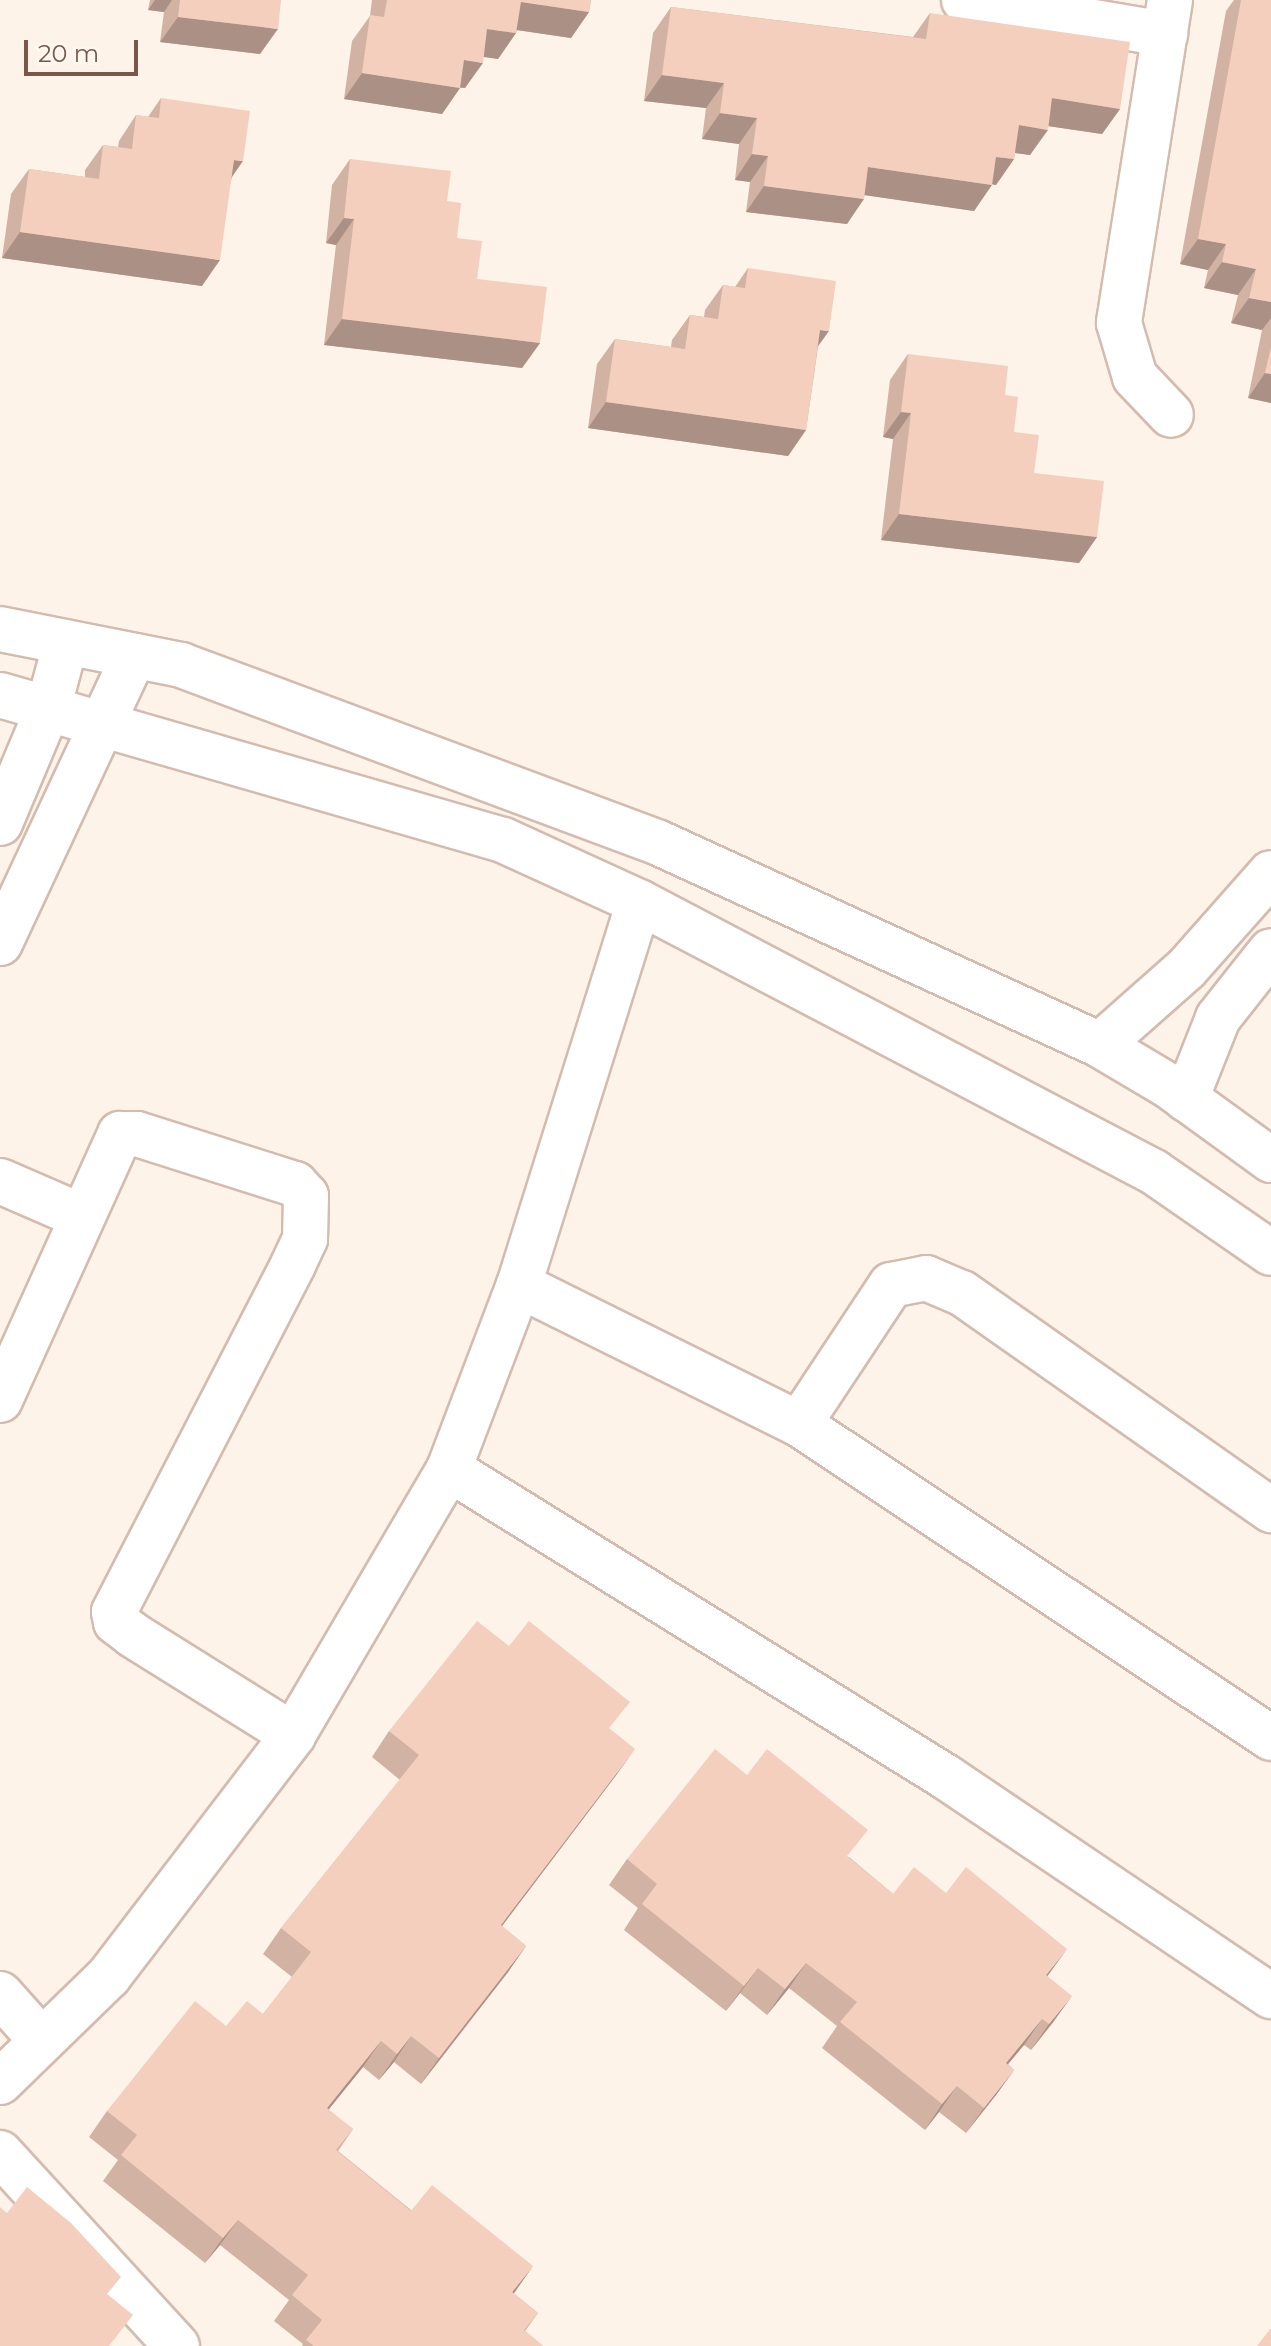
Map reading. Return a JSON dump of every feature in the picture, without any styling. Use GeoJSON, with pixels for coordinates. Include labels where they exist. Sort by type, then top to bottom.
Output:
{"type":"FeatureCollection","features":[{"type":"Feature","properties":{"kind":"street"},"geometry":{"type":"LineString","coordinates":[[964,0],[1167,17],[1119,323],[1135,377],[1171,415]]}},
{"type":"Feature","properties":{"kind":"street"},"geometry":{"type":"LineString","coordinates":[[0,629],[181,665],[659,843],[1100,1045],[1186,1099],[1271,1160]]}},
{"type":"Feature","properties":{"kind":"street"},"geometry":{"type":"LineString","coordinates":[[0,823],[48,709],[66,642]]}},
{"type":"Feature","properties":{"kind":"street"},"geometry":{"type":"LineString","coordinates":[[0,943],[106,725],[134,656]]}},
{"type":"Feature","properties":{"kind":"street"},"geometry":{"type":"LineString","coordinates":[[0,695],[503,840],[639,902],[1154,1172],[1271,1253]]}},
{"type":"Feature","properties":{"kind":"street"},"geometry":{"type":"LineString","coordinates":[[1100,1045],[1186,969],[1271,873]]}},
{"type":"Feature","properties":{"kind":"street"},"geometry":{"type":"LineString","coordinates":[[0,2082],[109,1976],[293,1735],[449,1469],[519,1285],[639,902]]}},
{"type":"Feature","properties":{"kind":"street"},"geometry":{"type":"LineString","coordinates":[[1186,1099],[1218,1018],[1271,951]]}},
{"type":"Feature","properties":{"kind":"street"},"geometry":{"type":"LineString","coordinates":[[0,1400],[112,1143],[126,1132],[295,1184],[306,1196],[305,1239],[114,1612],[116,1622],[133,1635],[293,1735]]}},
{"type":"Feature","properties":{"kind":"street"},"geometry":{"type":"LineString","coordinates":[[0,1181],[81,1216]]}},
{"type":"Feature","properties":{"kind":"street"},"geometry":{"type":"LineString","coordinates":[[799,1424],[891,1285],[926,1278],[962,1293],[1271,1510]]}},
{"type":"Feature","properties":{"kind":"street"},"geometry":{"type":"LineString","coordinates":[[519,1285],[799,1424],[1271,1738]]}},
{"type":"Feature","properties":{"kind":"street"},"geometry":{"type":"LineString","coordinates":[[449,1469],[946,1777],[1271,1996]]}},
{"type":"Feature","properties":{"kind":"street"},"geometry":{"type":"LineString","coordinates":[[0,1994],[42,2041]]}},
{"type":"Feature","properties":{"kind":"street"},"geometry":{"type":"LineString","coordinates":[[0,2153],[177,2346]]}},
{"type":"Feature","properties":{"kind":"building"},"geometry":{"type":"Polygon","coordinates":[[[180,0],[281,0],[278,29],[178,17],[180,0]]]}},
{"type":"Feature","properties":{"kind":"building"},"geometry":{"type":"Polygon","coordinates":[[[387,0],[591,0],[589,12],[521,2],[516,33],[487,29],[483,63],[464,60],[460,88],[362,73],[370,15],[384,17],[387,0]]]}},
{"type":"Feature","properties":{"kind":"building"},"geometry":{"type":"Polygon","coordinates":[[[1241,0],[1271,0],[1271,302],[1249,298],[1256,269],[1222,262],[1226,244],[1198,239],[1241,0]]]}},
{"type":"Feature","properties":{"kind":"building"},"geometry":{"type":"Polygon","coordinates":[[[671,7],[926,39],[930,13],[1130,42],[1120,109],[1052,98],[1048,130],[1019,125],[1014,159],[996,157],[992,185],[868,167],[864,199],[764,186],[768,156],[752,154],[757,118],[720,113],[724,83],[662,75],[671,7]]]}},
{"type":"Feature","properties":{"kind":"building"},"geometry":{"type":"Polygon","coordinates":[[[161,98],[250,111],[243,161],[234,160],[220,260],[20,232],[29,169],[99,179],[103,145],[132,149],[136,115],[159,118],[161,98]]]}},
{"type":"Feature","properties":{"kind":"building"},"geometry":{"type":"Polygon","coordinates":[[[350,159],[451,171],[447,201],[461,203],[457,238],[482,241],[477,279],[547,287],[540,343],[342,319],[354,219],[344,218],[350,159]]]}},
{"type":"Feature","properties":{"kind":"building"},"geometry":{"type":"Polygon","coordinates":[[[748,268],[836,281],[829,331],[820,330],[806,430],[606,402],[615,339],[685,349],[690,315],[718,319],[723,285],[745,288],[748,268]]]}},
{"type":"Feature","properties":{"kind":"building"},"geometry":{"type":"Polygon","coordinates":[[[1271,347],[1271,374],[1265,373],[1271,347]]]}},
{"type":"Feature","properties":{"kind":"building"},"geometry":{"type":"Polygon","coordinates":[[[908,354],[1008,366],[1005,395],[1018,397],[1014,432],[1039,435],[1034,473],[1104,481],[1097,537],[899,514],[911,413],[901,412],[908,354]]]}},
{"type":"Feature","properties":{"kind":"building"},"geometry":{"type":"Polygon","coordinates":[[[477,1621],[509,1646],[529,1621],[630,1702],[609,1728],[635,1749],[501,1925],[526,1946],[439,2058],[411,2036],[397,2054],[381,2041],[327,2108],[353,2129],[336,2150],[411,2211],[432,2185],[533,2266],[512,2292],[538,2313],[524,2330],[543,2346],[314,2346],[306,2340],[322,2320],[292,2295],[308,2275],[238,2220],[223,2238],[121,2155],[137,2135],[107,2111],[195,2001],[226,2026],[247,2001],[263,2014],[311,1952],[281,1928],[419,1755],[389,1731],[477,1621]]]}},
{"type":"Feature","properties":{"kind":"building"},"geometry":{"type":"Polygon","coordinates":[[[715,1749],[747,1775],[767,1749],[868,1830],[847,1856],[893,1894],[914,1867],[946,1893],[966,1867],[1067,1949],[1046,1975],[1072,1996],[1049,2024],[1042,2019],[1006,2063],[1014,2070],[984,2108],[957,2086],[942,2104],[840,2022],[857,2002],[806,1963],[785,1989],[758,1968],[744,1986],[642,1904],[657,1884],[627,1859],[715,1749]]]}},
{"type":"Feature","properties":{"kind":"building"},"geometry":{"type":"Polygon","coordinates":[[[27,2187],[71,2223],[121,2277],[107,2294],[133,2315],[109,2346],[0,2346],[0,2207],[7,2213],[27,2187]]]}},
{"type":"Feature","properties":{"kind":"building"},"geometry":{"type":"Polygon","coordinates":[[[1271,2328],[1271,2346],[1257,2346],[1271,2328]]]}}]}
